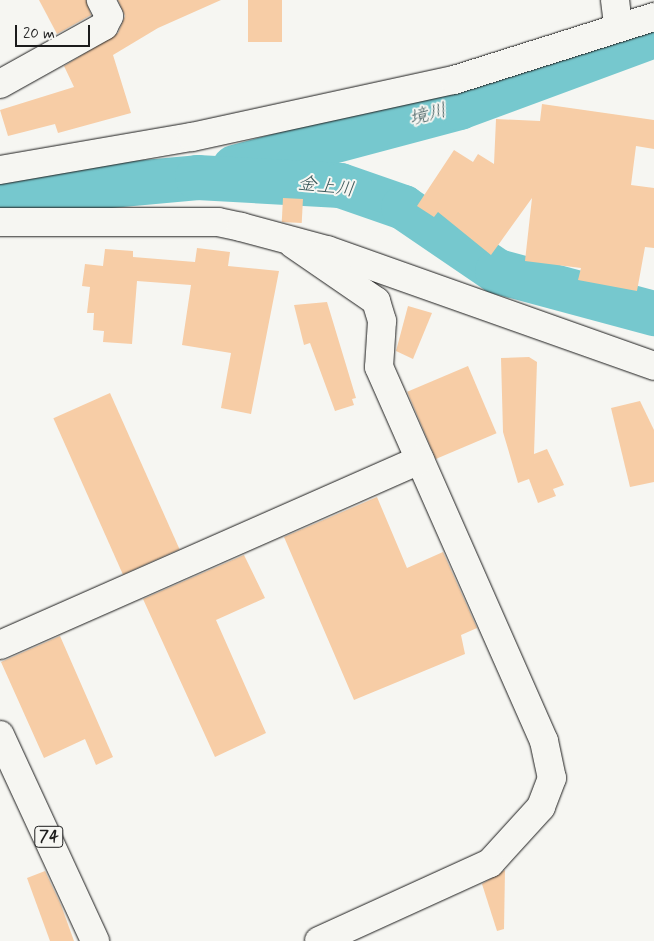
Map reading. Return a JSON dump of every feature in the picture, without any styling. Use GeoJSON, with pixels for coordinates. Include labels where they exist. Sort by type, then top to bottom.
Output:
{"type":"FeatureCollection","features":[{"type":"Feature","properties":{"kind":"street"},"geometry":{"type":"LineString","coordinates":[[0,84],[104,26],[109,16],[101,0]]}},
{"type":"Feature","properties":{"kind":"street"},"geometry":{"type":"LineString","coordinates":[[0,170],[192,137],[454,80],[617,13],[654,17]]}},
{"type":"Feature","properties":{"kind":"street"},"geometry":{"type":"LineString","coordinates":[[0,222],[218,222],[293,244],[327,250],[654,366]]}},
{"type":"Feature","properties":{"kind":"street"},"geometry":{"type":"LineString","coordinates":[[293,244],[376,301],[382,321],[379,367],[544,741],[552,778],[549,795],[490,863],[319,941]]}},
{"type":"Feature","properties":{"kind":"street"},"geometry":{"type":"LineString","coordinates":[[0,645],[420,460]]}},
{"type":"Feature","properties":{"kind":"street","name":"74"},"geometry":{"type":"LineString","coordinates":[[0,735],[94,941]]}},
{"type":"Feature","properties":{"kind":"building"},"geometry":{"type":"Polygon","coordinates":[[[39,0],[86,0],[91,15],[57,34],[39,0]]]}},
{"type":"Feature","properties":{"kind":"building"},"geometry":{"type":"Polygon","coordinates":[[[118,0],[221,0],[158,28],[113,55],[131,113],[58,133],[55,124],[8,136],[0,110],[74,87],[64,66],[118,33],[125,16],[118,0]]]}},
{"type":"Feature","properties":{"kind":"building"},"geometry":{"type":"Polygon","coordinates":[[[248,0],[282,0],[282,42],[248,42],[248,0]]]}},
{"type":"Feature","properties":{"kind":"building"},"geometry":{"type":"Polygon","coordinates":[[[542,104],[654,120],[654,149],[636,146],[631,185],[654,188],[654,248],[645,247],[637,291],[578,280],[581,268],[525,261],[532,198],[491,255],[438,212],[434,217],[417,206],[454,150],[473,162],[478,154],[494,164],[496,119],[540,121],[542,104]]]}},
{"type":"Feature","properties":{"kind":"building"},"geometry":{"type":"Polygon","coordinates":[[[283,198],[303,199],[302,223],[282,222],[283,198]]]}},
{"type":"Feature","properties":{"kind":"building"},"geometry":{"type":"Polygon","coordinates":[[[197,248],[230,252],[228,266],[279,271],[251,414],[221,408],[231,353],[182,345],[191,285],[137,281],[132,344],[103,342],[104,331],[93,330],[94,313],[87,313],[90,287],[82,286],[85,264],[103,266],[105,249],[133,251],[133,257],[195,262],[197,248]]]}},
{"type":"Feature","properties":{"kind":"building"},"geometry":{"type":"Polygon","coordinates":[[[327,302],[356,398],[352,399],[354,405],[335,411],[310,343],[304,345],[294,305],[327,302]]]}},
{"type":"Feature","properties":{"kind":"building"},"geometry":{"type":"Polygon","coordinates":[[[408,306],[432,313],[413,359],[396,351],[408,306]]]}},
{"type":"Feature","properties":{"kind":"building"},"geometry":{"type":"Polygon","coordinates":[[[529,357],[537,362],[534,454],[547,449],[564,485],[553,489],[556,496],[538,503],[529,479],[518,483],[503,432],[501,358],[529,357]]]}},
{"type":"Feature","properties":{"kind":"building"},"geometry":{"type":"Polygon","coordinates":[[[468,366],[497,433],[436,459],[407,392],[468,366]]]}},
{"type":"Feature","properties":{"kind":"building"},"geometry":{"type":"Polygon","coordinates":[[[110,393],[180,549],[123,574],[53,418],[110,393]]]}},
{"type":"Feature","properties":{"kind":"building"},"geometry":{"type":"Polygon","coordinates":[[[640,401],[654,430],[654,482],[630,487],[611,408],[640,401]]]}},
{"type":"Feature","properties":{"kind":"building"},"geometry":{"type":"Polygon","coordinates":[[[377,497],[407,568],[443,552],[477,628],[461,635],[465,654],[354,700],[284,537],[377,497]]]}},
{"type":"Feature","properties":{"kind":"building"},"geometry":{"type":"Polygon","coordinates":[[[244,555],[265,598],[216,620],[266,733],[215,757],[143,599],[244,555]]]}},
{"type":"Feature","properties":{"kind":"building"},"geometry":{"type":"Polygon","coordinates":[[[60,636],[113,757],[96,765],[85,739],[44,758],[1,662],[60,636]]]}},
{"type":"Feature","properties":{"kind":"building"},"geometry":{"type":"Polygon","coordinates":[[[505,870],[504,929],[497,931],[482,884],[505,870]]]}},
{"type":"Feature","properties":{"kind":"building"},"geometry":{"type":"Polygon","coordinates":[[[45,871],[61,905],[74,941],[50,941],[27,878],[45,871]]]}},
{"type":"Feature","properties":{"kind":"waterway","name":"境川"},"geometry":{"type":"LineString","coordinates":[[234,167],[459,107],[654,35]]}},
{"type":"Feature","properties":{"kind":"waterway","name":"金上川"},"geometry":{"type":"LineString","coordinates":[[0,195],[197,177],[340,185],[403,207],[497,271],[654,313]]}}]}
